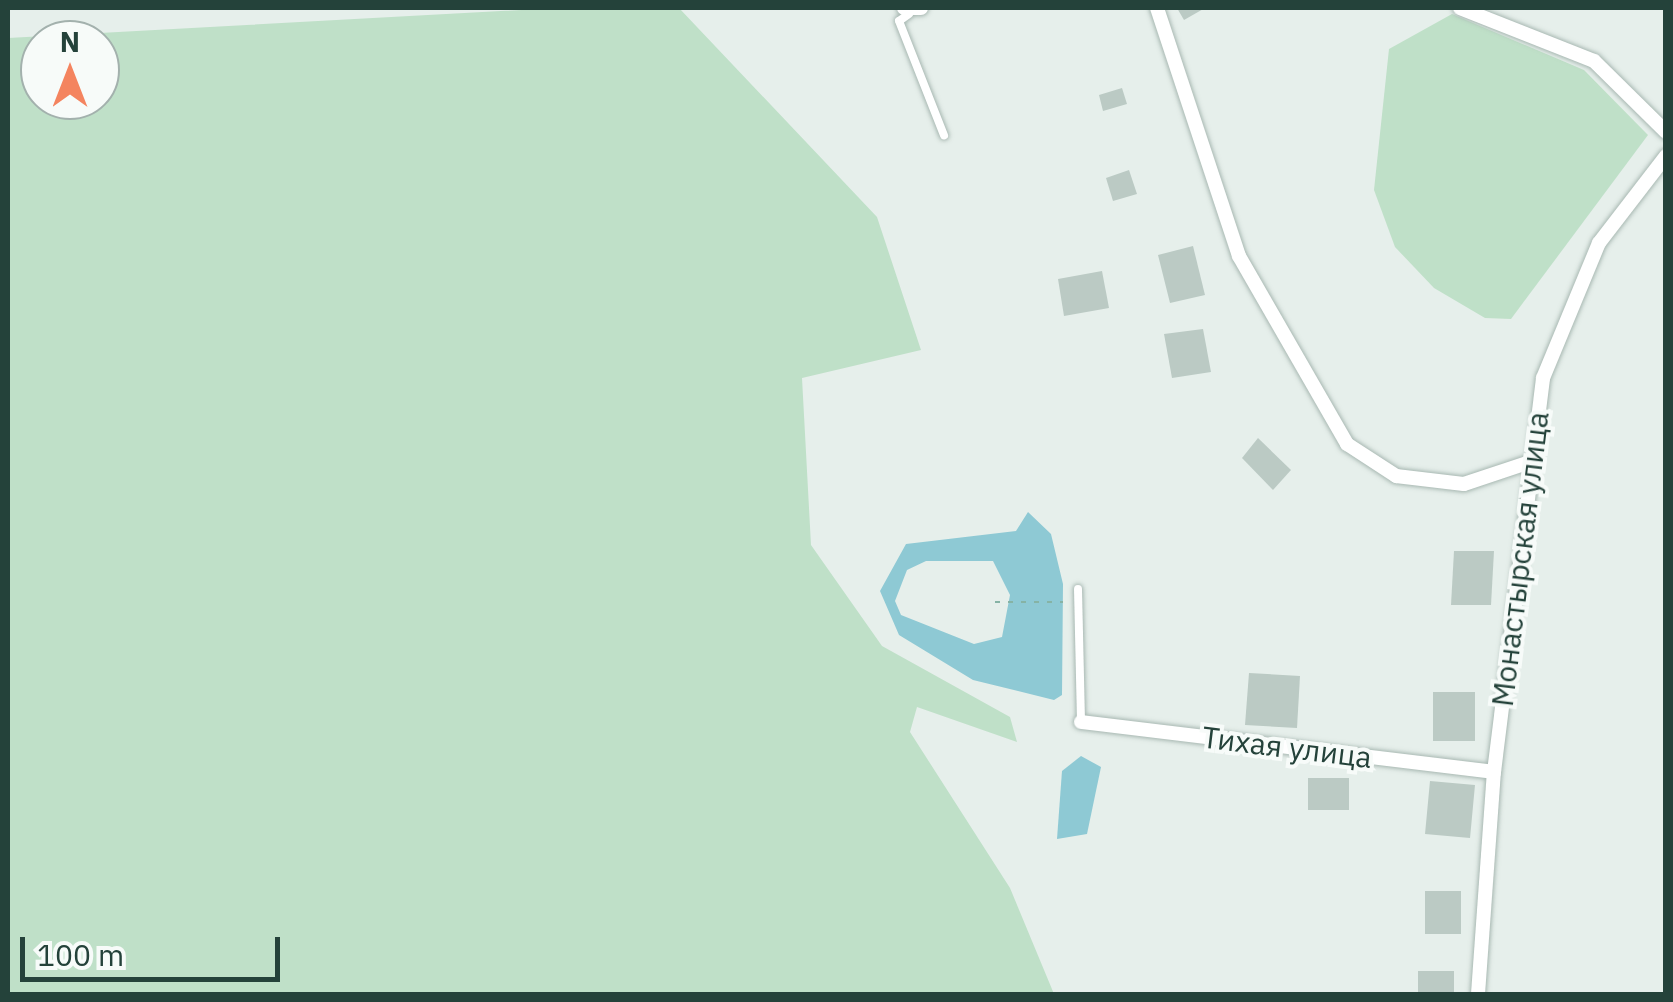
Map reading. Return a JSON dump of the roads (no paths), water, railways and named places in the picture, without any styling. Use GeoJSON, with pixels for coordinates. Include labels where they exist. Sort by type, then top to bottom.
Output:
{"type":"FeatureCollection","features":[{"type":"Feature","properties":{"kind":"street"},"geometry":{"type":"LineString","coordinates":[[1157,8],[1238,256],[1348,444],[1396,476],[1464,484],[1528,464]]}},
{"type":"Feature","properties":{"kind":"street"},"geometry":{"type":"LineString","coordinates":[[1460,8],[1594,61],[1666,132]]}},
{"type":"Feature","properties":{"kind":"street","name":"Монастырская улица"},"geometry":{"type":"LineString","coordinates":[[1478,994],[1494,772],[1528,464],[1543,378],[1599,243],[1666,156]]}},
{"type":"Feature","properties":{"kind":"street","name":"Тихая улица"},"geometry":{"type":"LineString","coordinates":[[1081,722],[1494,772]]}},
{"type":"Feature","properties":{"kind":"lane"},"geometry":{"type":"LineString","coordinates":[[911,10],[899,21],[944,135]]}},
{"type":"Feature","properties":{"kind":"lane"},"geometry":{"type":"LineString","coordinates":[[1078,589],[1081,722]]}},
{"type":"Feature","properties":{"kind":"water"},"geometry":{"type":"Polygon","coordinates":[[[1028,512],[1051,534],[1063,584],[1062,695],[1054,700],[973,680],[899,635],[880,591],[906,544],[1016,531],[1028,512]],[[926,561],[907,570],[895,601],[901,615],[974,644],[1002,637],[1010,595],[993,561],[926,561]]]}},
{"type":"Feature","properties":{"kind":"water"},"geometry":{"type":"Polygon","coordinates":[[[1081,756],[1101,767],[1087,834],[1057,839],[1062,771],[1081,756]]]}}]}
